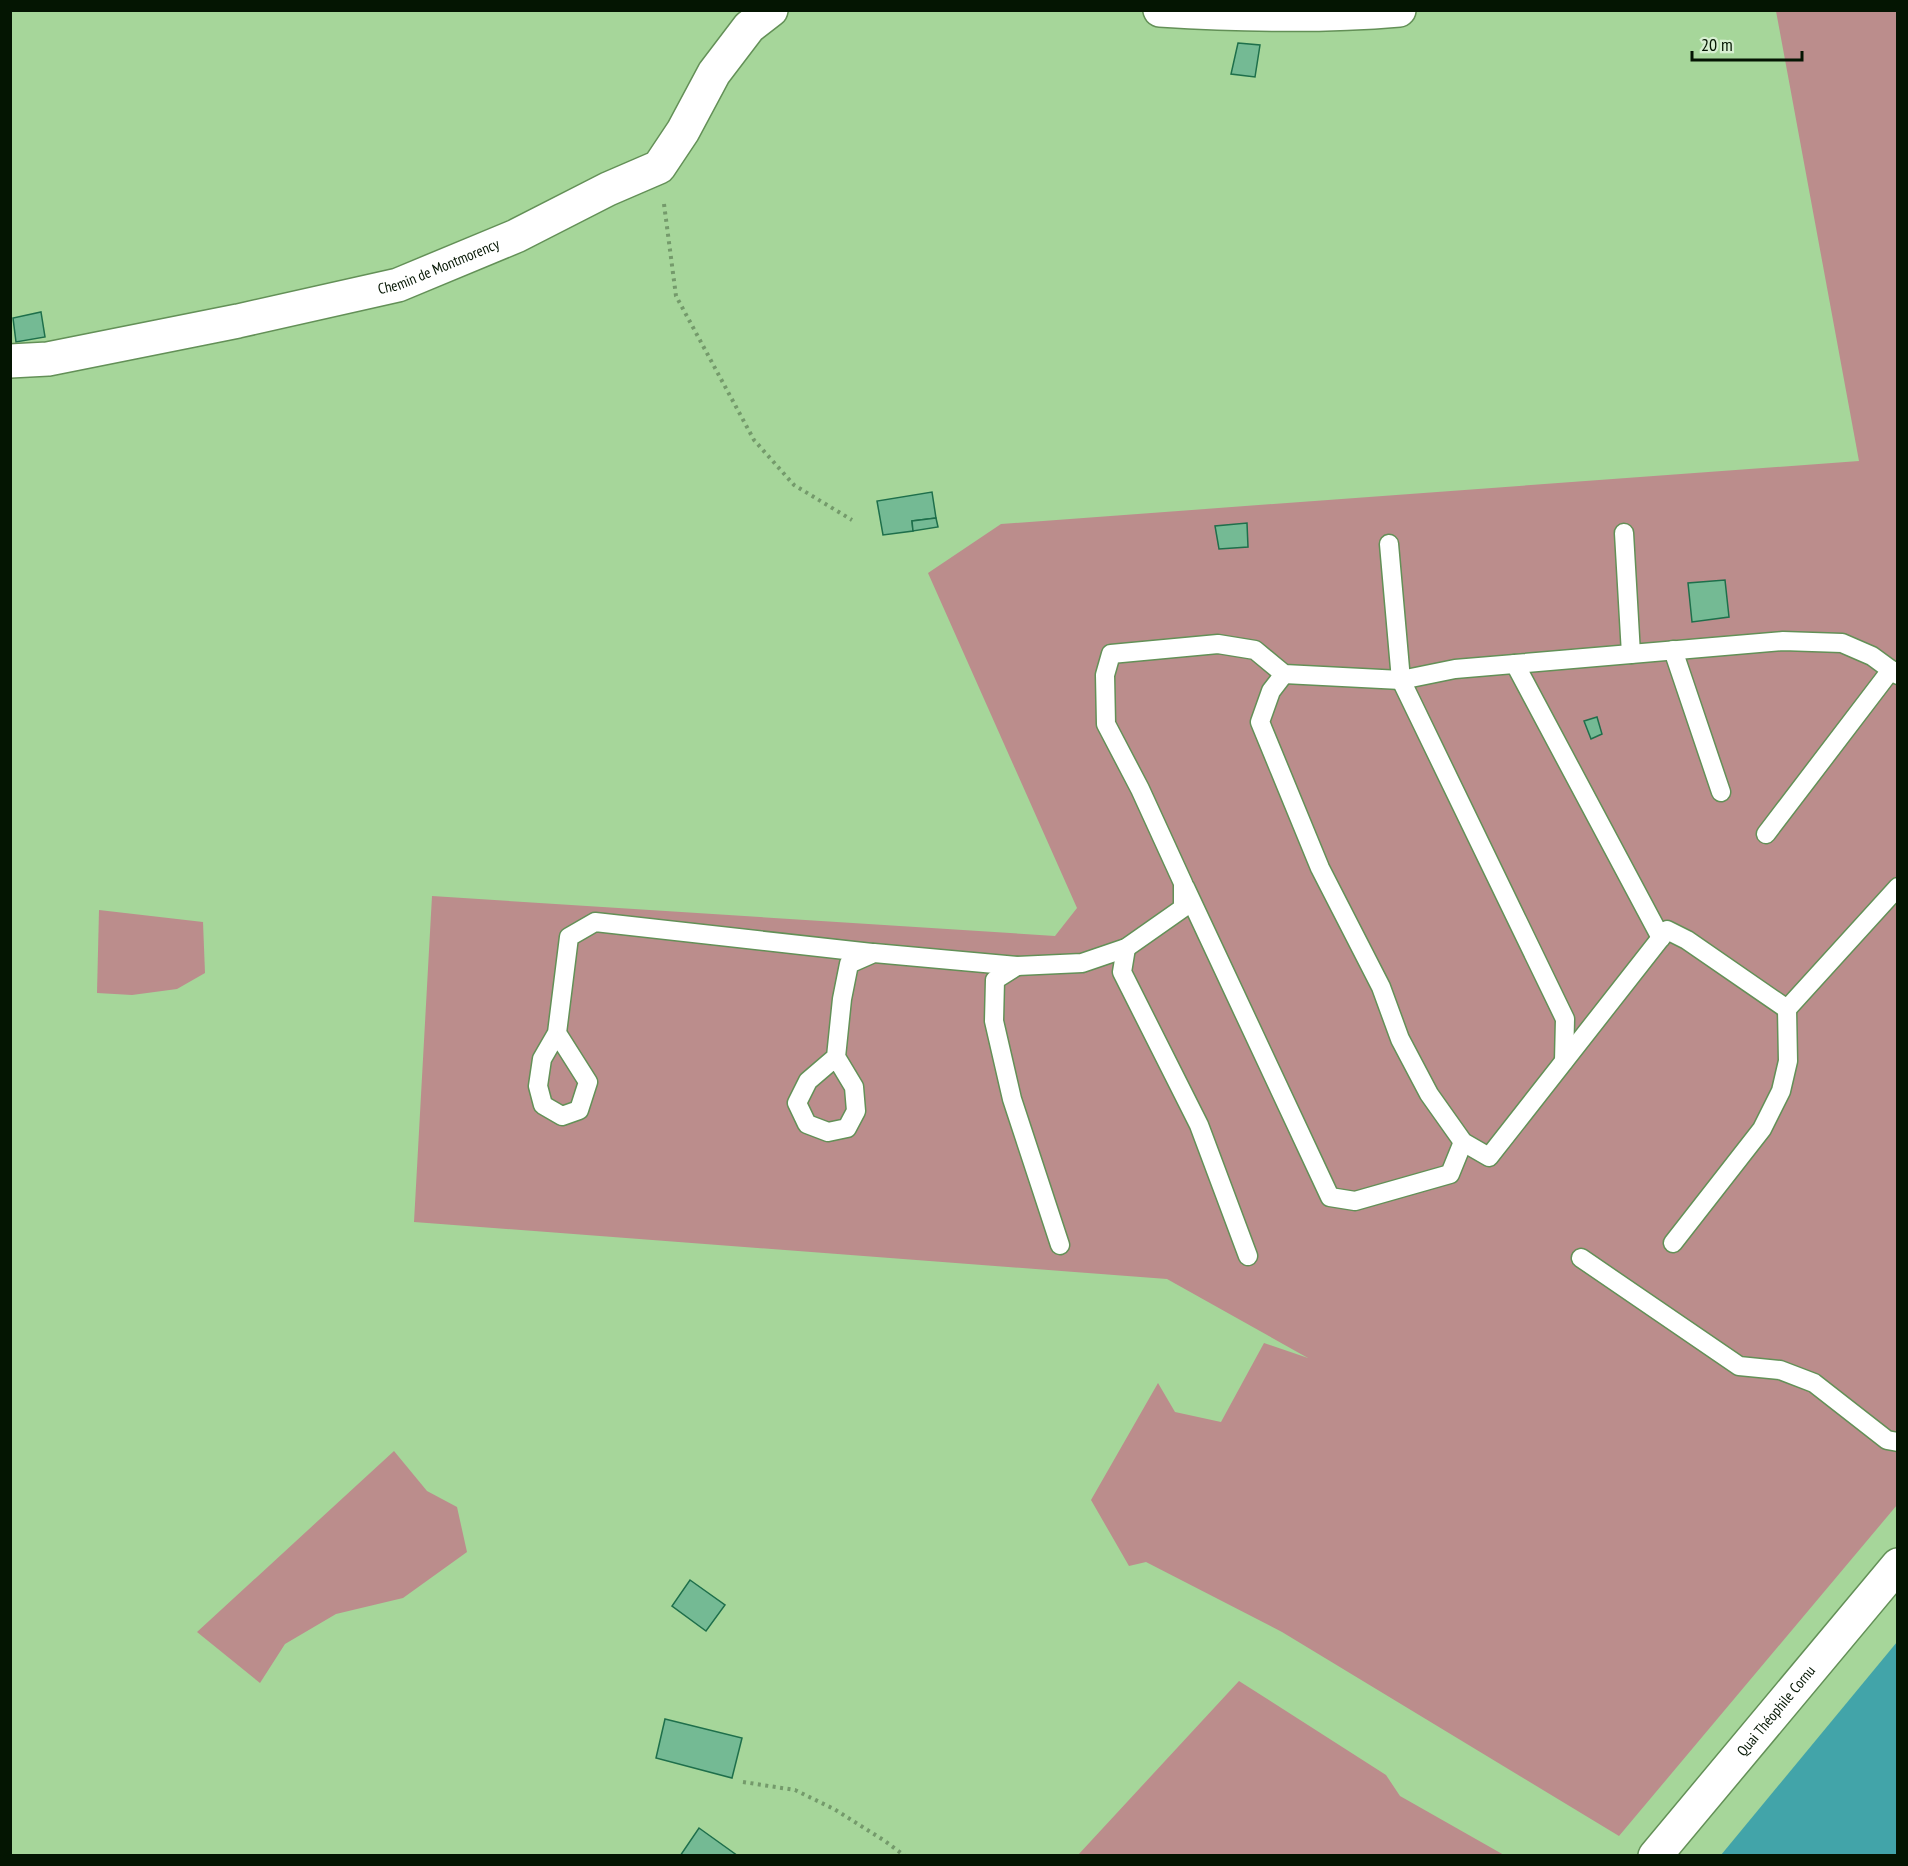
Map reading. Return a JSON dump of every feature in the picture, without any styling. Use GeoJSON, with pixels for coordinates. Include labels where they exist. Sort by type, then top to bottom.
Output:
{"type":"FeatureCollection","features":[{"type":"Feature","properties":{"kind":"street"},"geometry":{"type":"LineString","coordinates":[[659,167],[683,131],[714,73],[749,27],[771,10]]}},
{"type":"Feature","properties":{"kind":"street"},"geometry":{"type":"LineString","coordinates":[[1160,10],[1225,14],[1346,15],[1399,10]]}},
{"type":"Feature","properties":{"kind":"street","name":"Chemin de Montmorency"},"geometry":{"type":"LineString","coordinates":[[10,361],[48,359],[238,321],[398,285],[516,236],[608,189],[659,167]]}},
{"type":"Feature","properties":{"kind":"street","name":"Quai Théophile Cornu"},"geometry":{"type":"LineString","coordinates":[[1655,1856],[1898,1566]]}},
{"type":"Feature","properties":{"kind":"lane"},"geometry":{"type":"LineString","coordinates":[[1624,533],[1631,654]]}},
{"type":"Feature","properties":{"kind":"lane"},"geometry":{"type":"LineString","coordinates":[[1389,544],[1401,680],[1565,1019],[1564,1061]]}},
{"type":"Feature","properties":{"kind":"lane"},"geometry":{"type":"LineString","coordinates":[[1463,1142],[1449,1174],[1355,1201],[1330,1197],[1140,789],[1106,724],[1105,675],[1111,654],[1218,644],[1255,650],[1284,674],[1401,680],[1455,669],[1783,641],[1842,643],[1872,656],[1894,673],[1766,834]]}},
{"type":"Feature","properties":{"kind":"lane"},"geometry":{"type":"LineString","coordinates":[[1673,650],[1721,792]]}},
{"type":"Feature","properties":{"kind":"lane"},"geometry":{"type":"LineString","coordinates":[[1515,664],[1661,938]]}},
{"type":"Feature","properties":{"kind":"lane"},"geometry":{"type":"LineString","coordinates":[[1284,674],[1270,692],[1260,722],[1320,868],[1382,987],[1400,1039],[1429,1094],[1463,1142],[1489,1157],[1667,930],[1687,940],[1787,1009]]}},
{"type":"Feature","properties":{"kind":"lane"},"geometry":{"type":"LineString","coordinates":[[557,1033],[569,937],[595,922],[874,954],[1017,966],[1082,963],[1126,948],[1183,908],[1183,883]]}},
{"type":"Feature","properties":{"kind":"lane"},"geometry":{"type":"LineString","coordinates":[[1673,1243],[1767,1120],[1780,1091],[1788,1061],[1787,1009],[1898,887]]}},
{"type":"Feature","properties":{"kind":"lane"},"geometry":{"type":"LineString","coordinates":[[1126,948],[1122,972],[1199,1125],[1248,1256]]}},
{"type":"Feature","properties":{"kind":"lane"},"geometry":{"type":"LineString","coordinates":[[837,1057],[842,999],[849,964],[874,954]]}},
{"type":"Feature","properties":{"kind":"lane"},"geometry":{"type":"LineString","coordinates":[[1017,966],[995,980],[994,1021],[1012,1099],[1060,1245]]}},
{"type":"Feature","properties":{"kind":"lane"},"geometry":{"type":"LineString","coordinates":[[1581,1258],[1739,1366],[1780,1370],[1814,1383],[1887,1440],[1898,1442]]}},
{"type":"Feature","properties":{"kind":"path"},"geometry":{"type":"LineString","coordinates":[[659,167],[676,296],[718,376],[754,440],[795,485],[852,520]]}},
{"type":"Feature","properties":{"kind":"path"},"geometry":{"type":"LineString","coordinates":[[743,1782],[795,1790],[834,1809],[885,1840],[905,1856]]}},
{"type":"Feature","properties":{"kind":"shaded area"},"geometry":{"type":"Polygon","coordinates":[[[1776,11],[1897,11],[1897,1505],[1619,1836],[1282,1632],[1146,1562],[1129,1566],[1091,1500],[1158,1383],[1175,1412],[1221,1422],[1264,1343],[1308,1358],[1167,1279],[414,1222],[432,896],[1055,936],[1077,908],[928,573],[1001,524],[1859,461],[1776,11]]]}},
{"type":"Feature","properties":{"kind":"shaded area"},"geometry":{"type":"Polygon","coordinates":[[[99,910],[203,922],[205,973],[177,989],[132,995],[97,993],[99,910]]]}},
{"type":"Feature","properties":{"kind":"shaded area"},"geometry":{"type":"Polygon","coordinates":[[[394,1451],[427,1491],[457,1507],[467,1552],[403,1598],[336,1614],[285,1644],[260,1683],[197,1632],[394,1451]]]}},
{"type":"Feature","properties":{"kind":"shaded area"},"geometry":{"type":"Polygon","coordinates":[[[1239,1681],[1386,1775],[1400,1796],[1504,1855],[1078,1855],[1239,1681]]]}},
{"type":"Feature","properties":{"kind":"water"},"geometry":{"type":"Polygon","coordinates":[[[1897,1642],[1897,1855],[1721,1855],[1897,1642]]]}},
{"type":"Feature","properties":{"kind":"building"},"geometry":{"type":"Polygon","coordinates":[[[1238,43],[1260,45],[1255,77],[1231,74],[1238,43]]]}},
{"type":"Feature","properties":{"kind":"building"},"geometry":{"type":"Polygon","coordinates":[[[41,312],[45,337],[16,342],[13,318],[41,312]]]}},
{"type":"Feature","properties":{"kind":"building"},"geometry":{"type":"Polygon","coordinates":[[[932,492],[936,518],[912,521],[913,531],[883,535],[877,501],[932,492]]]}},
{"type":"Feature","properties":{"kind":"building"},"geometry":{"type":"Polygon","coordinates":[[[936,518],[938,527],[913,531],[912,521],[936,518]]]}},
{"type":"Feature","properties":{"kind":"building"},"geometry":{"type":"Polygon","coordinates":[[[1247,523],[1248,547],[1219,549],[1215,526],[1247,523]]]}},
{"type":"Feature","properties":{"kind":"building"},"geometry":{"type":"Polygon","coordinates":[[[1725,580],[1729,617],[1692,622],[1688,583],[1725,580]]]}},
{"type":"Feature","properties":{"kind":"building"},"geometry":{"type":"Polygon","coordinates":[[[1597,717],[1602,734],[1591,739],[1584,721],[1597,717]]]}},
{"type":"Feature","properties":{"kind":"building"},"geometry":{"type":"Polygon","coordinates":[[[690,1580],[725,1605],[706,1631],[672,1606],[690,1580]]]}},
{"type":"Feature","properties":{"kind":"building"},"geometry":{"type":"Polygon","coordinates":[[[665,1719],[742,1738],[732,1778],[656,1758],[665,1719]]]}},
{"type":"Feature","properties":{"kind":"building"},"geometry":{"type":"Polygon","coordinates":[[[699,1828],[738,1856],[680,1856],[699,1828]]]}}]}
